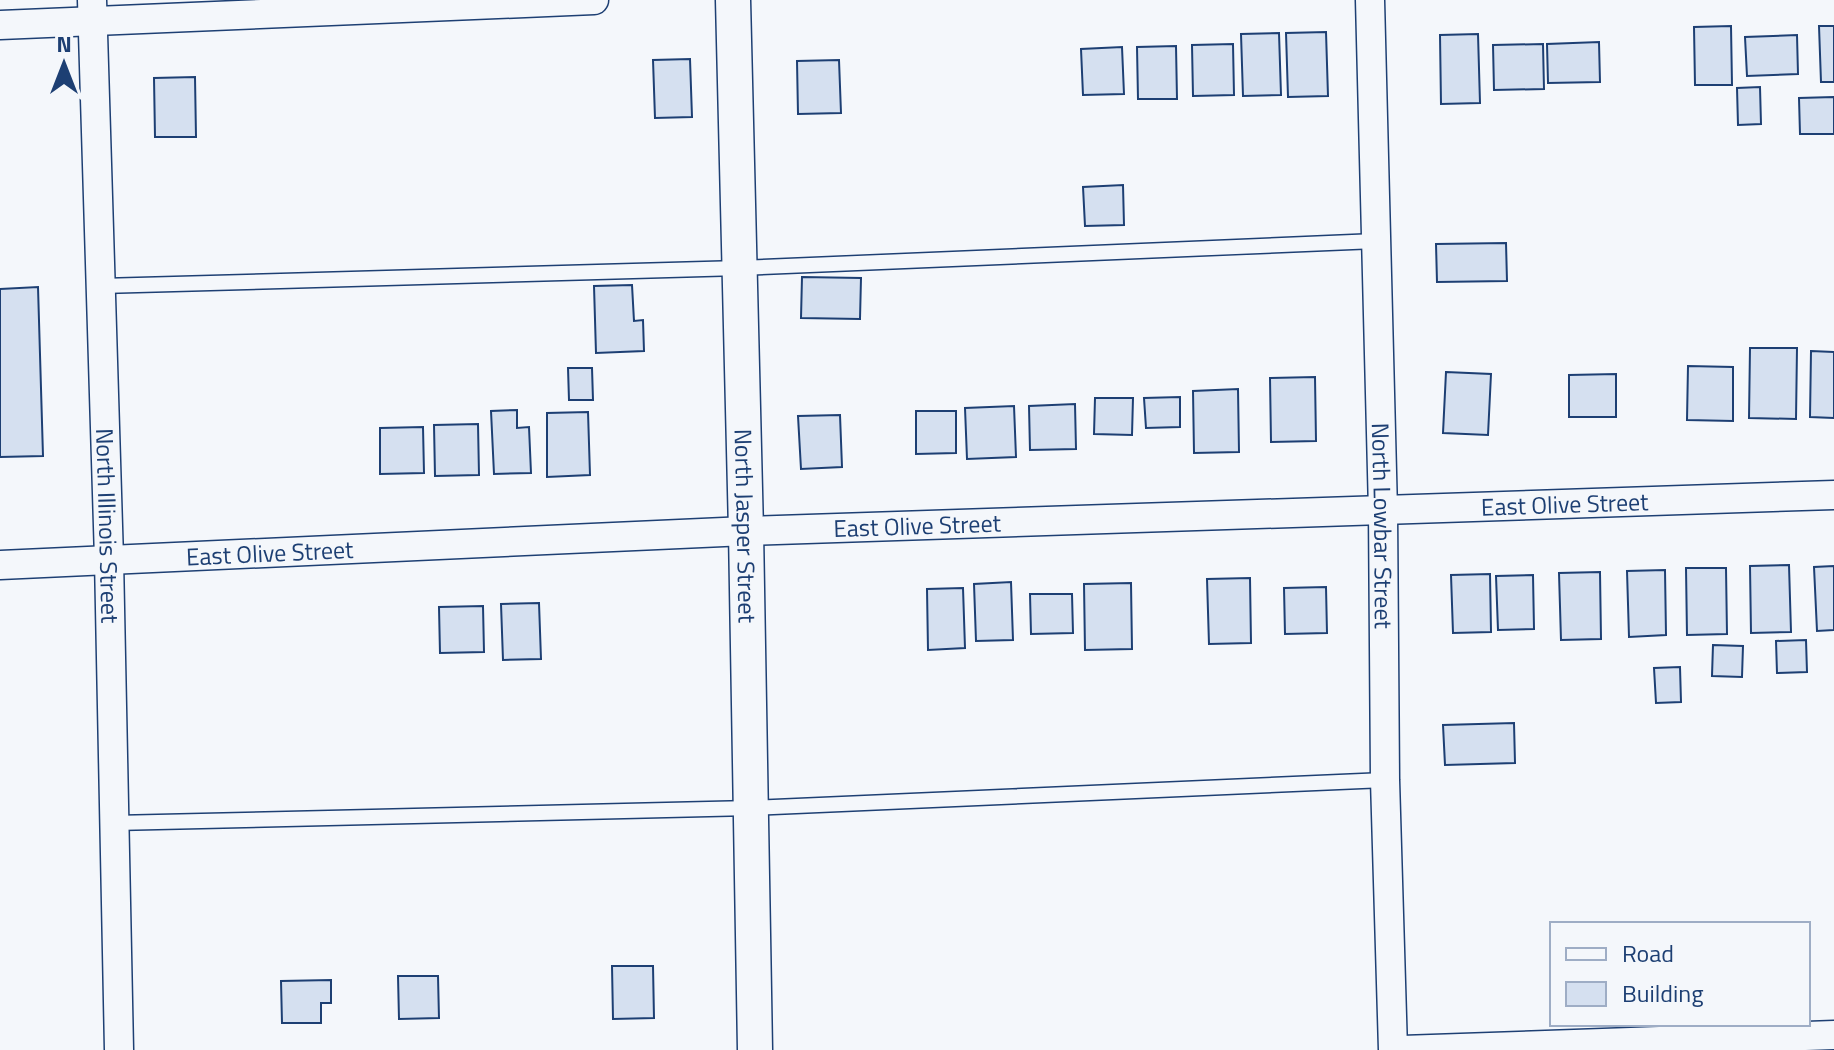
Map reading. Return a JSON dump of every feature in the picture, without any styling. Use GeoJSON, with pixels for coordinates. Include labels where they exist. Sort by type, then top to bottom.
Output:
{"type":"FeatureCollection","features":[{"type":"Feature","properties":{"kind":"street"},"geometry":{"type":"LineString","coordinates":[[0,25],[93,11],[594,0]]}},
{"type":"Feature","properties":{"kind":"street","name":"North Jasper Street"},"geometry":{"type":"LineString","coordinates":[[733,0],[755,1050]]}},
{"type":"Feature","properties":{"kind":"street","name":"North Lowbar Street"},"geometry":{"type":"LineString","coordinates":[[1370,0],[1393,1050]]}},
{"type":"Feature","properties":{"kind":"street","name":"North Illinois Street"},"geometry":{"type":"LineString","coordinates":[[93,11],[119,1050]]}},
{"type":"Feature","properties":{"kind":"street","name":"East Olive Street"},"geometry":{"type":"LineString","coordinates":[[0,565],[746,531],[1834,495]]}},
{"type":"Feature","properties":{"kind":"street"},"geometry":{"type":"LineString","coordinates":[[1402,1050],[1834,1035]]}},
{"type":"Feature","properties":{"kind":"lane"},"geometry":{"type":"LineString","coordinates":[[101,286],[740,268],[1376,241]]}},
{"type":"Feature","properties":{"kind":"lane"},"geometry":{"type":"LineString","coordinates":[[114,823],[751,808],[1385,780]]}},
{"type":"Feature","properties":{"kind":"building"},"geometry":{"type":"Polygon","coordinates":[[[1731,26],[1732,85],[1695,85],[1694,27],[1731,26]]]}},
{"type":"Feature","properties":{"kind":"building"},"geometry":{"type":"Polygon","coordinates":[[[1819,26],[1834,26],[1834,82],[1821,82],[1819,26]]]}},
{"type":"Feature","properties":{"kind":"building"},"geometry":{"type":"Polygon","coordinates":[[[1326,32],[1328,96],[1288,97],[1286,33],[1326,32]]]}},
{"type":"Feature","properties":{"kind":"building"},"geometry":{"type":"Polygon","coordinates":[[[1279,33],[1281,95],[1243,96],[1241,34],[1279,33]]]}},
{"type":"Feature","properties":{"kind":"building"},"geometry":{"type":"Polygon","coordinates":[[[1478,34],[1480,103],[1441,104],[1440,35],[1478,34]]]}},
{"type":"Feature","properties":{"kind":"building"},"geometry":{"type":"Polygon","coordinates":[[[1797,35],[1798,74],[1747,76],[1745,37],[1797,35]]]}},
{"type":"Feature","properties":{"kind":"building"},"geometry":{"type":"Polygon","coordinates":[[[1599,42],[1600,82],[1548,83],[1547,44],[1599,42]]]}},
{"type":"Feature","properties":{"kind":"building"},"geometry":{"type":"Polygon","coordinates":[[[1233,44],[1234,95],[1193,96],[1192,45],[1233,44]]]}},
{"type":"Feature","properties":{"kind":"building"},"geometry":{"type":"Polygon","coordinates":[[[1543,44],[1544,89],[1494,90],[1493,45],[1543,44]]]}},
{"type":"Feature","properties":{"kind":"building"},"geometry":{"type":"Polygon","coordinates":[[[1176,46],[1177,99],[1138,99],[1137,47],[1176,46]]]}},
{"type":"Feature","properties":{"kind":"building"},"geometry":{"type":"Polygon","coordinates":[[[1122,47],[1124,94],[1083,95],[1081,49],[1122,47]]]}},
{"type":"Feature","properties":{"kind":"building"},"geometry":{"type":"Polygon","coordinates":[[[690,59],[692,117],[655,118],[653,60],[690,59]]]}},
{"type":"Feature","properties":{"kind":"building"},"geometry":{"type":"Polygon","coordinates":[[[839,60],[841,113],[798,114],[797,61],[839,60]]]}},
{"type":"Feature","properties":{"kind":"building"},"geometry":{"type":"Polygon","coordinates":[[[195,77],[196,137],[155,137],[154,78],[195,77]]]}},
{"type":"Feature","properties":{"kind":"building"},"geometry":{"type":"Polygon","coordinates":[[[1760,87],[1761,124],[1738,125],[1737,88],[1760,87]]]}},
{"type":"Feature","properties":{"kind":"building"},"geometry":{"type":"Polygon","coordinates":[[[1834,97],[1834,134],[1800,134],[1799,98],[1834,97]]]}},
{"type":"Feature","properties":{"kind":"building"},"geometry":{"type":"Polygon","coordinates":[[[1123,185],[1124,225],[1085,226],[1083,187],[1123,185]]]}},
{"type":"Feature","properties":{"kind":"building"},"geometry":{"type":"Polygon","coordinates":[[[1506,243],[1507,281],[1437,282],[1436,244],[1506,243]]]}},
{"type":"Feature","properties":{"kind":"building"},"geometry":{"type":"Polygon","coordinates":[[[802,277],[861,278],[860,319],[801,318],[802,277]]]}},
{"type":"Feature","properties":{"kind":"building"},"geometry":{"type":"Polygon","coordinates":[[[632,285],[634,321],[643,320],[644,351],[596,353],[594,286],[632,285]]]}},
{"type":"Feature","properties":{"kind":"building"},"geometry":{"type":"Polygon","coordinates":[[[38,287],[43,456],[0,457],[0,289],[38,287]]]}},
{"type":"Feature","properties":{"kind":"building"},"geometry":{"type":"Polygon","coordinates":[[[1750,348],[1797,348],[1796,419],[1749,418],[1750,348]]]}},
{"type":"Feature","properties":{"kind":"building"},"geometry":{"type":"Polygon","coordinates":[[[1811,351],[1834,352],[1834,418],[1810,417],[1811,351]]]}},
{"type":"Feature","properties":{"kind":"building"},"geometry":{"type":"Polygon","coordinates":[[[1688,366],[1733,367],[1733,421],[1687,420],[1688,366]]]}},
{"type":"Feature","properties":{"kind":"building"},"geometry":{"type":"Polygon","coordinates":[[[568,368],[592,368],[593,400],[569,400],[568,368]]]}},
{"type":"Feature","properties":{"kind":"building"},"geometry":{"type":"Polygon","coordinates":[[[1446,372],[1491,374],[1488,435],[1443,433],[1446,372]]]}},
{"type":"Feature","properties":{"kind":"building"},"geometry":{"type":"Polygon","coordinates":[[[1616,374],[1616,417],[1569,417],[1569,375],[1616,374]]]}},
{"type":"Feature","properties":{"kind":"building"},"geometry":{"type":"Polygon","coordinates":[[[1315,377],[1316,441],[1271,442],[1270,378],[1315,377]]]}},
{"type":"Feature","properties":{"kind":"building"},"geometry":{"type":"Polygon","coordinates":[[[1238,389],[1239,452],[1194,453],[1193,391],[1238,389]]]}},
{"type":"Feature","properties":{"kind":"building"},"geometry":{"type":"Polygon","coordinates":[[[1180,397],[1180,427],[1146,428],[1144,398],[1180,397]]]}},
{"type":"Feature","properties":{"kind":"building"},"geometry":{"type":"Polygon","coordinates":[[[1095,398],[1133,398],[1132,435],[1094,434],[1095,398]]]}},
{"type":"Feature","properties":{"kind":"building"},"geometry":{"type":"Polygon","coordinates":[[[1075,404],[1076,449],[1030,450],[1029,406],[1075,404]]]}},
{"type":"Feature","properties":{"kind":"building"},"geometry":{"type":"Polygon","coordinates":[[[1014,406],[1016,457],[967,459],[965,408],[1014,406]]]}},
{"type":"Feature","properties":{"kind":"building"},"geometry":{"type":"Polygon","coordinates":[[[517,410],[517,428],[529,427],[531,473],[494,474],[491,411],[517,410]]]}},
{"type":"Feature","properties":{"kind":"building"},"geometry":{"type":"Polygon","coordinates":[[[916,411],[956,411],[956,453],[916,454],[916,411]]]}},
{"type":"Feature","properties":{"kind":"building"},"geometry":{"type":"Polygon","coordinates":[[[588,412],[590,475],[547,477],[547,413],[588,412]]]}},
{"type":"Feature","properties":{"kind":"building"},"geometry":{"type":"Polygon","coordinates":[[[840,415],[842,467],[801,469],[798,416],[840,415]]]}},
{"type":"Feature","properties":{"kind":"building"},"geometry":{"type":"Polygon","coordinates":[[[478,424],[479,475],[435,476],[434,425],[478,424]]]}},
{"type":"Feature","properties":{"kind":"building"},"geometry":{"type":"Polygon","coordinates":[[[423,427],[424,473],[380,474],[380,428],[423,427]]]}},
{"type":"Feature","properties":{"kind":"building"},"geometry":{"type":"Polygon","coordinates":[[[1789,565],[1791,632],[1751,633],[1750,566],[1789,565]]]}},
{"type":"Feature","properties":{"kind":"building"},"geometry":{"type":"Polygon","coordinates":[[[1834,566],[1834,630],[1817,631],[1814,567],[1834,566]]]}},
{"type":"Feature","properties":{"kind":"building"},"geometry":{"type":"Polygon","coordinates":[[[1686,568],[1726,568],[1727,634],[1687,635],[1686,568]]]}},
{"type":"Feature","properties":{"kind":"building"},"geometry":{"type":"Polygon","coordinates":[[[1665,570],[1666,635],[1629,637],[1627,571],[1665,570]]]}},
{"type":"Feature","properties":{"kind":"building"},"geometry":{"type":"Polygon","coordinates":[[[1600,572],[1601,639],[1561,640],[1559,573],[1600,572]]]}},
{"type":"Feature","properties":{"kind":"building"},"geometry":{"type":"Polygon","coordinates":[[[1490,574],[1491,632],[1453,633],[1451,575],[1490,574]]]}},
{"type":"Feature","properties":{"kind":"building"},"geometry":{"type":"Polygon","coordinates":[[[1533,575],[1534,629],[1498,630],[1496,576],[1533,575]]]}},
{"type":"Feature","properties":{"kind":"building"},"geometry":{"type":"Polygon","coordinates":[[[1250,578],[1251,643],[1209,644],[1207,579],[1250,578]]]}},
{"type":"Feature","properties":{"kind":"building"},"geometry":{"type":"Polygon","coordinates":[[[1011,582],[1013,640],[976,641],[974,584],[1011,582]]]}},
{"type":"Feature","properties":{"kind":"building"},"geometry":{"type":"Polygon","coordinates":[[[1131,583],[1132,649],[1085,650],[1084,584],[1131,583]]]}},
{"type":"Feature","properties":{"kind":"building"},"geometry":{"type":"Polygon","coordinates":[[[1326,587],[1327,633],[1285,634],[1284,588],[1326,587]]]}},
{"type":"Feature","properties":{"kind":"building"},"geometry":{"type":"Polygon","coordinates":[[[963,588],[965,648],[928,650],[927,589],[963,588]]]}},
{"type":"Feature","properties":{"kind":"building"},"geometry":{"type":"Polygon","coordinates":[[[1030,594],[1072,594],[1073,633],[1031,634],[1030,594]]]}},
{"type":"Feature","properties":{"kind":"building"},"geometry":{"type":"Polygon","coordinates":[[[539,603],[541,659],[503,660],[501,604],[539,603]]]}},
{"type":"Feature","properties":{"kind":"building"},"geometry":{"type":"Polygon","coordinates":[[[483,606],[484,652],[440,653],[439,607],[483,606]]]}},
{"type":"Feature","properties":{"kind":"building"},"geometry":{"type":"Polygon","coordinates":[[[1806,640],[1807,672],[1777,673],[1776,641],[1806,640]]]}},
{"type":"Feature","properties":{"kind":"building"},"geometry":{"type":"Polygon","coordinates":[[[1713,645],[1743,646],[1742,677],[1712,676],[1713,645]]]}},
{"type":"Feature","properties":{"kind":"building"},"geometry":{"type":"Polygon","coordinates":[[[1680,667],[1681,702],[1656,703],[1654,668],[1680,667]]]}},
{"type":"Feature","properties":{"kind":"building"},"geometry":{"type":"Polygon","coordinates":[[[1514,723],[1515,763],[1445,765],[1443,725],[1514,723]]]}},
{"type":"Feature","properties":{"kind":"building"},"geometry":{"type":"Polygon","coordinates":[[[612,966],[653,966],[654,1018],[613,1019],[612,966]]]}},
{"type":"Feature","properties":{"kind":"building"},"geometry":{"type":"Polygon","coordinates":[[[398,976],[438,976],[439,1018],[399,1019],[398,976]]]}},
{"type":"Feature","properties":{"kind":"building"},"geometry":{"type":"Polygon","coordinates":[[[331,980],[331,1003],[321,1003],[321,1023],[282,1023],[281,981],[331,980]]]}}]}
